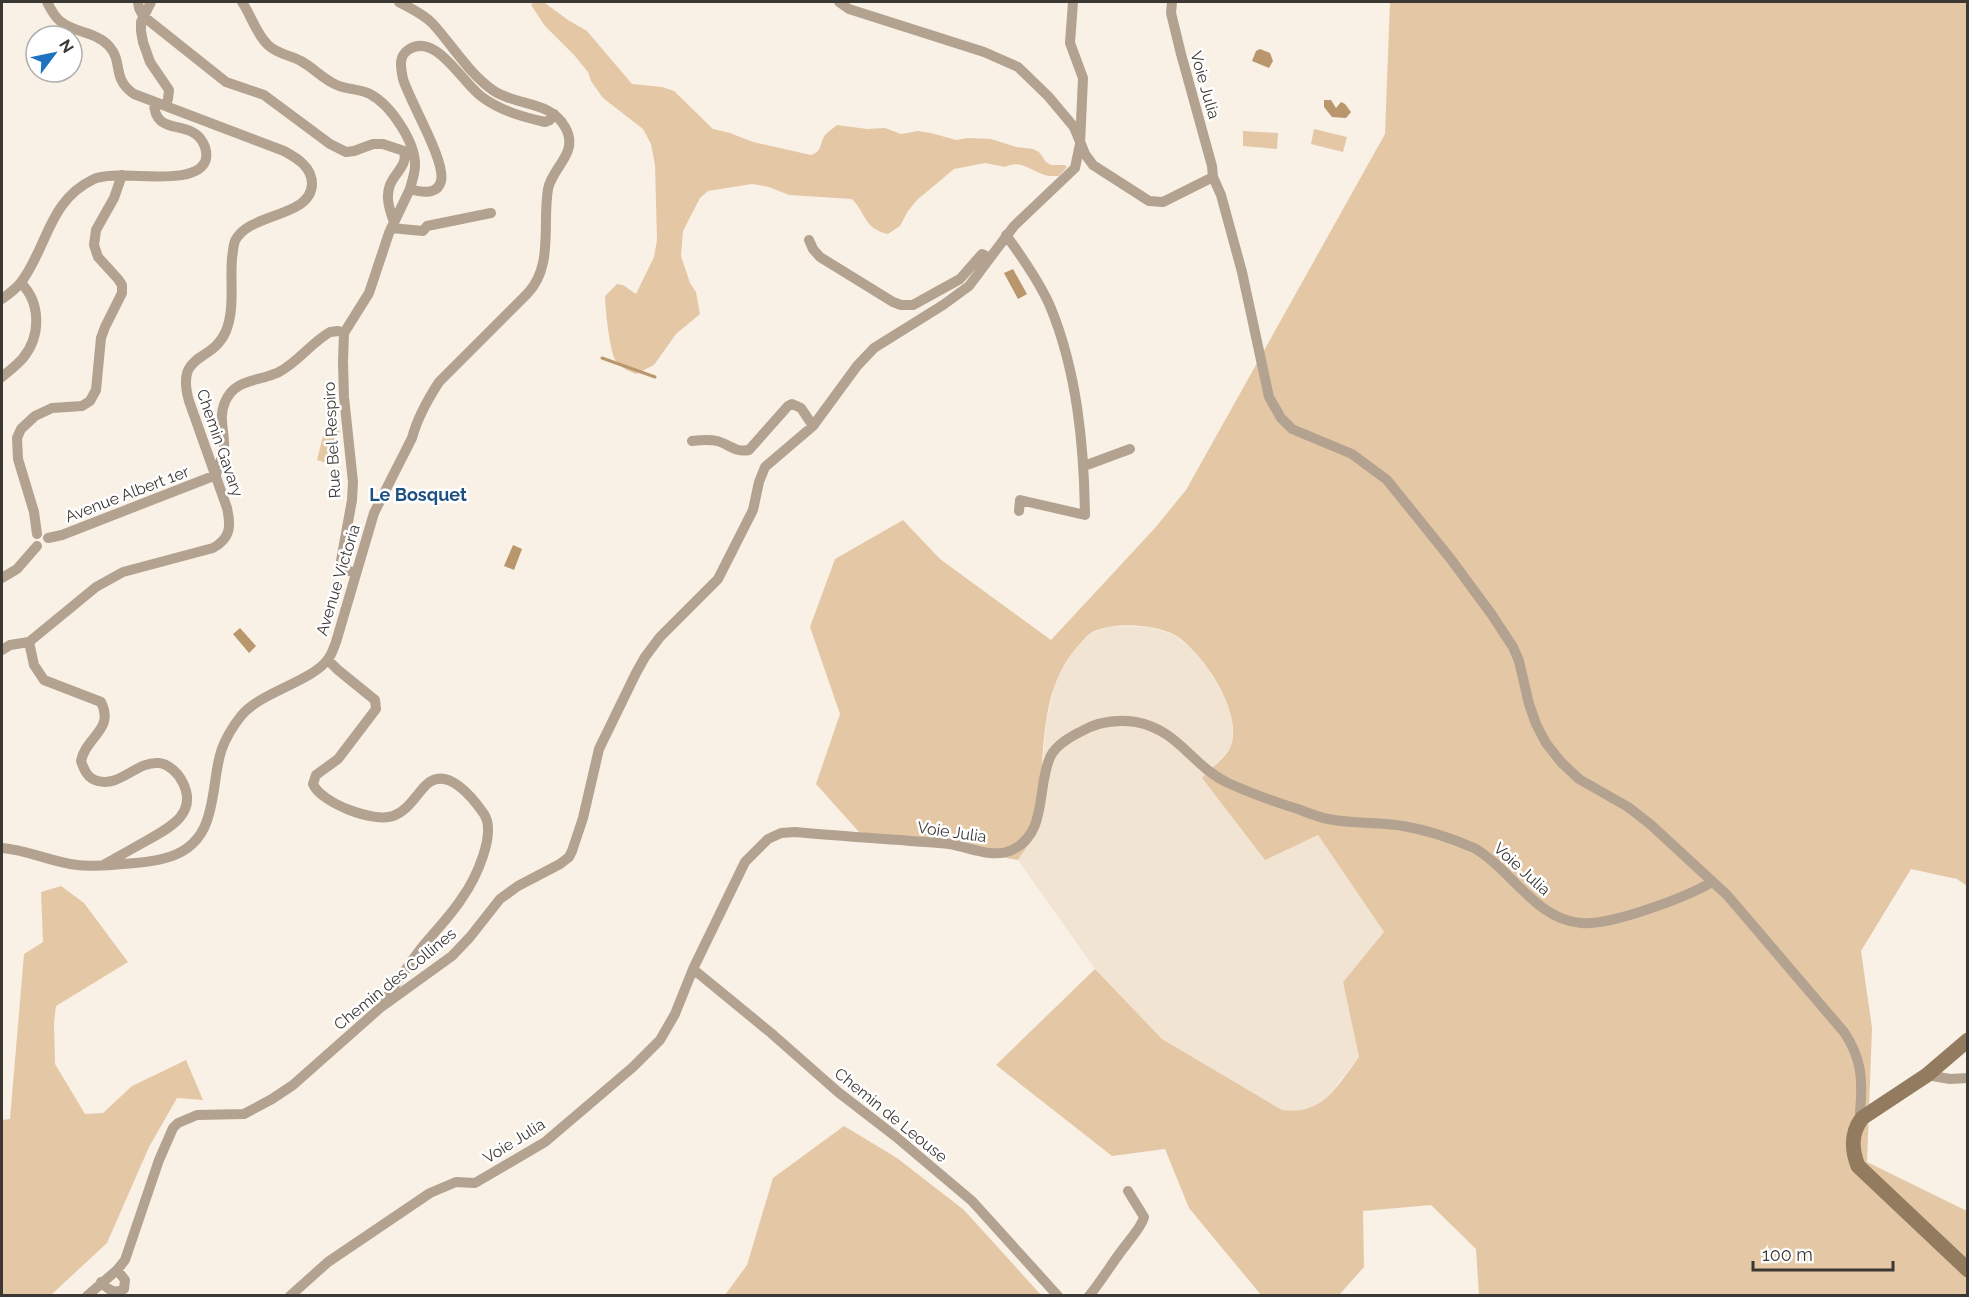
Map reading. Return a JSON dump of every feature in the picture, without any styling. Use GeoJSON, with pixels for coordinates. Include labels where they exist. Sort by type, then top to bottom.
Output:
{"type":"FeatureCollection","features":[{"type":"Feature","properties":{"kind":"main road"},"geometry":{"type":"LineString","coordinates":[[1968,1040],[1927,1075],[1862,1118],[1855,1127],[1853,1148],[1858,1166],[1968,1270]]}},
{"type":"Feature","properties":{"kind":"street"},"geometry":{"type":"LineString","coordinates":[[47,2],[60,21],[104,41],[115,54],[120,80],[125,88],[159,104]]}},
{"type":"Feature","properties":{"kind":"street"},"geometry":{"type":"LineString","coordinates":[[138,2],[143,16],[226,82],[264,95],[330,144],[346,152],[373,144],[383,144],[404,151],[403,165],[390,183],[388,192],[393,225]]}},
{"type":"Feature","properties":{"kind":"street"},"geometry":{"type":"LineString","coordinates":[[2,299],[21,283],[59,208],[82,185],[98,177],[122,175],[151,177],[182,174],[199,169],[203,165],[206,152],[200,137],[194,132],[170,126],[159,120],[154,110],[168,99],[169,90],[147,53],[141,30],[143,16],[151,2]]}},
{"type":"Feature","properties":{"kind":"street"},"geometry":{"type":"LineString","coordinates":[[216,475],[224,448],[222,411],[225,400],[234,388],[278,372],[290,365],[330,332],[344,333],[369,293],[393,225],[410,189],[415,167],[414,154],[403,130],[386,108],[371,95],[332,84],[302,61],[268,46],[243,2]]}},
{"type":"Feature","properties":{"kind":"street"},"geometry":{"type":"LineString","coordinates":[[399,2],[431,22],[491,89],[502,96],[537,106],[554,114],[550,120],[545,122],[504,110],[476,93],[437,50],[421,45],[414,47],[405,52],[402,57],[401,71],[438,160],[441,175],[439,186],[433,191],[426,193],[410,189]]}},
{"type":"Feature","properties":{"kind":"street"},"geometry":{"type":"LineString","coordinates":[[838,2],[849,9],[976,49],[1018,67],[1074,127],[1080,144],[1093,165],[1149,201],[1163,202],[1213,177]]}},
{"type":"Feature","properties":{"kind":"street","name":"Chemin des Collines"},"geometry":{"type":"LineString","coordinates":[[87,1296],[125,1260],[159,1160],[173,1128],[183,1120],[196,1115],[244,1114],[272,1099],[309,1072],[380,1008],[452,956],[500,899],[569,857],[583,818],[599,749],[645,657],[660,637],[718,579],[753,510],[765,467],[813,426],[867,355],[895,334],[962,292],[1006,235],[1076,168],[1080,144],[1083,78],[1070,43],[1073,2]]}},
{"type":"Feature","properties":{"kind":"street","name":"Voie Julia"},"geometry":{"type":"LineString","coordinates":[[1172,2],[1171,13],[1213,177],[1221,195],[1242,272],[1269,397],[1281,418],[1292,429],[1352,454],[1387,480],[1450,558],[1513,647],[1536,724],[1546,743],[1561,762],[1579,779],[1628,807],[1650,824],[1731,899],[1844,1032],[1857,1055],[1862,1074],[1860,1112],[1862,1118]]}},
{"type":"Feature","properties":{"kind":"street","name":"Chemin Gavary"},"geometry":{"type":"LineString","coordinates":[[29,642],[96,587],[112,577],[213,548],[221,544],[229,534],[230,522],[216,475],[189,401],[185,385],[186,373],[191,365],[219,342],[226,332],[229,319],[234,242],[242,231],[257,222],[298,206],[306,200],[312,189],[312,178],[297,158],[284,151],[159,104]]}},
{"type":"Feature","properties":{"kind":"street","name":"Avenue Victoria"},"geometry":{"type":"LineString","coordinates":[[2,848],[26,851],[77,865],[102,865],[165,859],[180,854],[204,831],[210,812],[218,758],[226,736],[243,713],[316,670],[328,660],[336,642],[374,513],[412,438],[431,393],[534,287],[542,273],[549,187],[554,174],[567,156],[569,148],[568,134],[554,114]]}},
{"type":"Feature","properties":{"kind":"street"},"geometry":{"type":"LineString","coordinates":[[2,578],[17,569],[37,546],[33,540],[43,536],[18,459],[17,438],[21,429],[35,416],[52,408],[82,406],[90,401],[96,390],[101,338],[122,293],[122,285],[98,257],[94,244],[96,230],[114,198],[122,175]]}},
{"type":"Feature","properties":{"kind":"street"},"geometry":{"type":"LineString","coordinates":[[393,225],[423,231],[427,226],[491,213]]}},
{"type":"Feature","properties":{"kind":"street"},"geometry":{"type":"LineString","coordinates":[[1006,235],[1023,258],[1050,305],[1063,343],[1074,393],[1084,466],[1085,515],[1020,500],[1019,511]]}},
{"type":"Feature","properties":{"kind":"street"},"geometry":{"type":"LineString","coordinates":[[809,240],[820,257],[893,302],[902,305],[913,304],[960,279],[982,254],[990,258]]}},
{"type":"Feature","properties":{"kind":"street"},"geometry":{"type":"LineString","coordinates":[[2,377],[25,356],[32,344],[35,332],[35,305],[32,296],[21,283]]}},
{"type":"Feature","properties":{"kind":"street","name":"Rue Bel Respiro"},"geometry":{"type":"LineString","coordinates":[[344,333],[342,362],[344,398],[353,482],[341,561],[346,570],[356,573]]}},
{"type":"Feature","properties":{"kind":"street"},"geometry":{"type":"LineString","coordinates":[[692,441],[719,441],[735,450],[749,450],[792,404],[801,408],[813,426]]}},
{"type":"Feature","properties":{"kind":"street"},"geometry":{"type":"LineString","coordinates":[[1084,466],[1130,449]]}},
{"type":"Feature","properties":{"kind":"street","name":"Avenue Albert 1er"},"geometry":{"type":"LineString","coordinates":[[43,536],[62,535],[216,475]]}},
{"type":"Feature","properties":{"kind":"street"},"geometry":{"type":"LineString","coordinates":[[2,650],[10,645],[29,642],[34,665],[44,680],[101,702],[106,711],[105,724],[82,753],[81,761],[89,777],[98,781],[111,782],[146,765],[160,763],[171,768],[182,779],[187,804],[178,820],[168,829],[102,865]]}},
{"type":"Feature","properties":{"kind":"street"},"geometry":{"type":"LineString","coordinates":[[328,660],[375,700],[375,709],[338,759],[316,775],[313,784],[316,791],[333,803],[354,812],[392,817],[403,811],[429,783],[438,779],[459,786],[473,798],[488,819],[488,847],[463,897],[418,953],[380,1008]]}},
{"type":"Feature","properties":{"kind":"street","name":"Voie Julia"},"geometry":{"type":"LineString","coordinates":[[290,1296],[328,1262],[430,1193],[456,1182],[475,1183],[545,1142],[633,1067],[660,1040],[675,1014],[693,969],[745,862],[768,839],[781,833],[795,832],[949,844],[997,854],[1007,852],[1021,844],[1032,831],[1037,820],[1049,759],[1055,749],[1092,725],[1112,721],[1134,722],[1160,729],[1224,781],[1266,799],[1328,819],[1403,826],[1443,836],[1478,850],[1503,870],[1526,895],[1563,919],[1579,923],[1597,923],[1623,917],[1699,890],[1712,882]]}},
{"type":"Feature","properties":{"kind":"street","name":"Chemin de Leouse"},"geometry":{"type":"LineString","coordinates":[[693,969],[838,1092],[972,1200],[1058,1296]]}},
{"type":"Feature","properties":{"kind":"street"},"geometry":{"type":"LineString","coordinates":[[1943,1062],[1963,1078]]}},
{"type":"Feature","properties":{"kind":"street"},"geometry":{"type":"LineString","coordinates":[[1927,1075],[1963,1078]]}},
{"type":"Feature","properties":{"kind":"street"},"geometry":{"type":"LineString","coordinates":[[1089,1296],[1103,1280],[1124,1246],[1143,1224],[1144,1217],[1128,1191]]}},
{"type":"Feature","properties":{"kind":"street"},"geometry":{"type":"LineString","coordinates":[[101,1282],[111,1290],[127,1292],[125,1280],[117,1270]]}},
{"type":"Feature","properties":{"kind":"shaded area"},"geometry":{"type":"Polygon","coordinates":[[[534,2],[545,3],[587,31],[632,84],[662,87],[674,91],[713,129],[753,142],[811,155],[819,149],[825,135],[837,125],[867,129],[885,128],[901,134],[918,131],[956,140],[991,139],[1016,147],[1033,149],[1051,165],[1067,167],[1059,176],[1049,176],[1016,164],[1005,167],[985,163],[954,169],[917,200],[900,226],[888,234],[874,228],[852,199],[789,195],[769,187],[752,184],[708,191],[700,198],[683,231],[681,256],[690,283],[696,292],[700,314],[676,334],[654,365],[636,374],[622,367],[614,357],[608,330],[605,296],[617,284],[623,285],[636,294],[654,257],[657,240],[655,165],[651,144],[643,129],[603,98],[591,81],[588,72],[545,26],[531,5],[534,2]]]}},
{"type":"Feature","properties":{"kind":"shaded area"},"geometry":{"type":"Polygon","coordinates":[[[1390,2],[1967,2],[1967,886],[1957,879],[1911,869],[1861,951],[1872,1028],[1867,1162],[1967,1211],[1967,1295],[1479,1295],[1476,1249],[1431,1205],[1363,1211],[1364,1267],[1339,1295],[1261,1295],[1189,1208],[1165,1149],[1112,1156],[996,1065],[1095,969],[1162,1039],[1282,1110],[1296,1111],[1319,1104],[1336,1088],[1359,1057],[1343,982],[1384,932],[1318,835],[1265,860],[1202,778],[1228,752],[1233,734],[1227,702],[1198,655],[1175,635],[1156,628],[1133,625],[1099,629],[1089,634],[1078,646],[1057,679],[1051,698],[1044,738],[1037,830],[1018,860],[859,832],[816,784],[840,714],[810,627],[835,559],[903,520],[940,559],[1051,640],[1155,528],[1186,490],[1385,134],[1390,2]]]}},
{"type":"Feature","properties":{"kind":"shaded area"},"geometry":{"type":"Polygon","coordinates":[[[1260,49],[1270,53],[1273,61],[1269,68],[1252,61],[1256,51],[1260,49]]]}},
{"type":"Feature","properties":{"kind":"shaded area"},"geometry":{"type":"Polygon","coordinates":[[[1324,100],[1331,100],[1336,108],[1341,102],[1351,112],[1346,118],[1332,117],[1324,107],[1324,100]]]}},
{"type":"Feature","properties":{"kind":"shaded area"},"geometry":{"type":"Polygon","coordinates":[[[1314,129],[1347,137],[1343,152],[1311,144],[1314,129]]]}},
{"type":"Feature","properties":{"kind":"shaded area"},"geometry":{"type":"Polygon","coordinates":[[[1243,131],[1278,133],[1277,149],[1243,146],[1243,131]]]}},
{"type":"Feature","properties":{"kind":"shaded area"},"geometry":{"type":"Polygon","coordinates":[[[1013,269],[1027,294],[1018,299],[1004,273],[1013,269]]]}},
{"type":"Feature","properties":{"kind":"shaded area"},"geometry":{"type":"Polygon","coordinates":[[[325,428],[340,431],[332,465],[317,460],[325,428]]]}},
{"type":"Feature","properties":{"kind":"shaded area"},"geometry":{"type":"Polygon","coordinates":[[[513,545],[522,549],[514,570],[504,566],[513,545]]]}},
{"type":"Feature","properties":{"kind":"shaded area"},"geometry":{"type":"Polygon","coordinates":[[[1108,626],[1149,627],[1174,635],[1192,649],[1207,667],[1222,693],[1231,715],[1233,734],[1230,749],[1202,778],[1265,860],[1318,835],[1384,932],[1343,982],[1359,1057],[1325,1100],[1317,1106],[1293,1112],[1282,1110],[1162,1039],[1095,969],[1018,860],[1038,827],[1046,722],[1057,676],[1070,655],[1090,634],[1108,626]]]}},
{"type":"Feature","properties":{"kind":"shaded area"},"geometry":{"type":"Polygon","coordinates":[[[240,628],[256,646],[249,653],[233,634],[240,628]]]}},
{"type":"Feature","properties":{"kind":"shaded area"},"geometry":{"type":"Polygon","coordinates":[[[61,886],[84,903],[128,962],[56,1006],[55,1064],[85,1114],[103,1113],[132,1086],[186,1060],[203,1100],[177,1098],[149,1147],[107,1243],[51,1295],[2,1295],[2,1120],[10,1119],[24,954],[43,942],[41,892],[61,886]]]}},
{"type":"Feature","properties":{"kind":"shaded area"},"geometry":{"type":"Polygon","coordinates":[[[844,1126],[897,1158],[964,1210],[1041,1295],[725,1295],[747,1265],[773,1178],[844,1126]]]}},
{"type":"Feature","properties":{"kind":"waterway"},"geometry":{"type":"LineString","coordinates":[[602,358],[655,377]]}},
{"type":"Feature","properties":{"kind":"district","name":"Le Bosquet"},"geometry":{"type":"Point","coordinates":[418,494]}}]}
